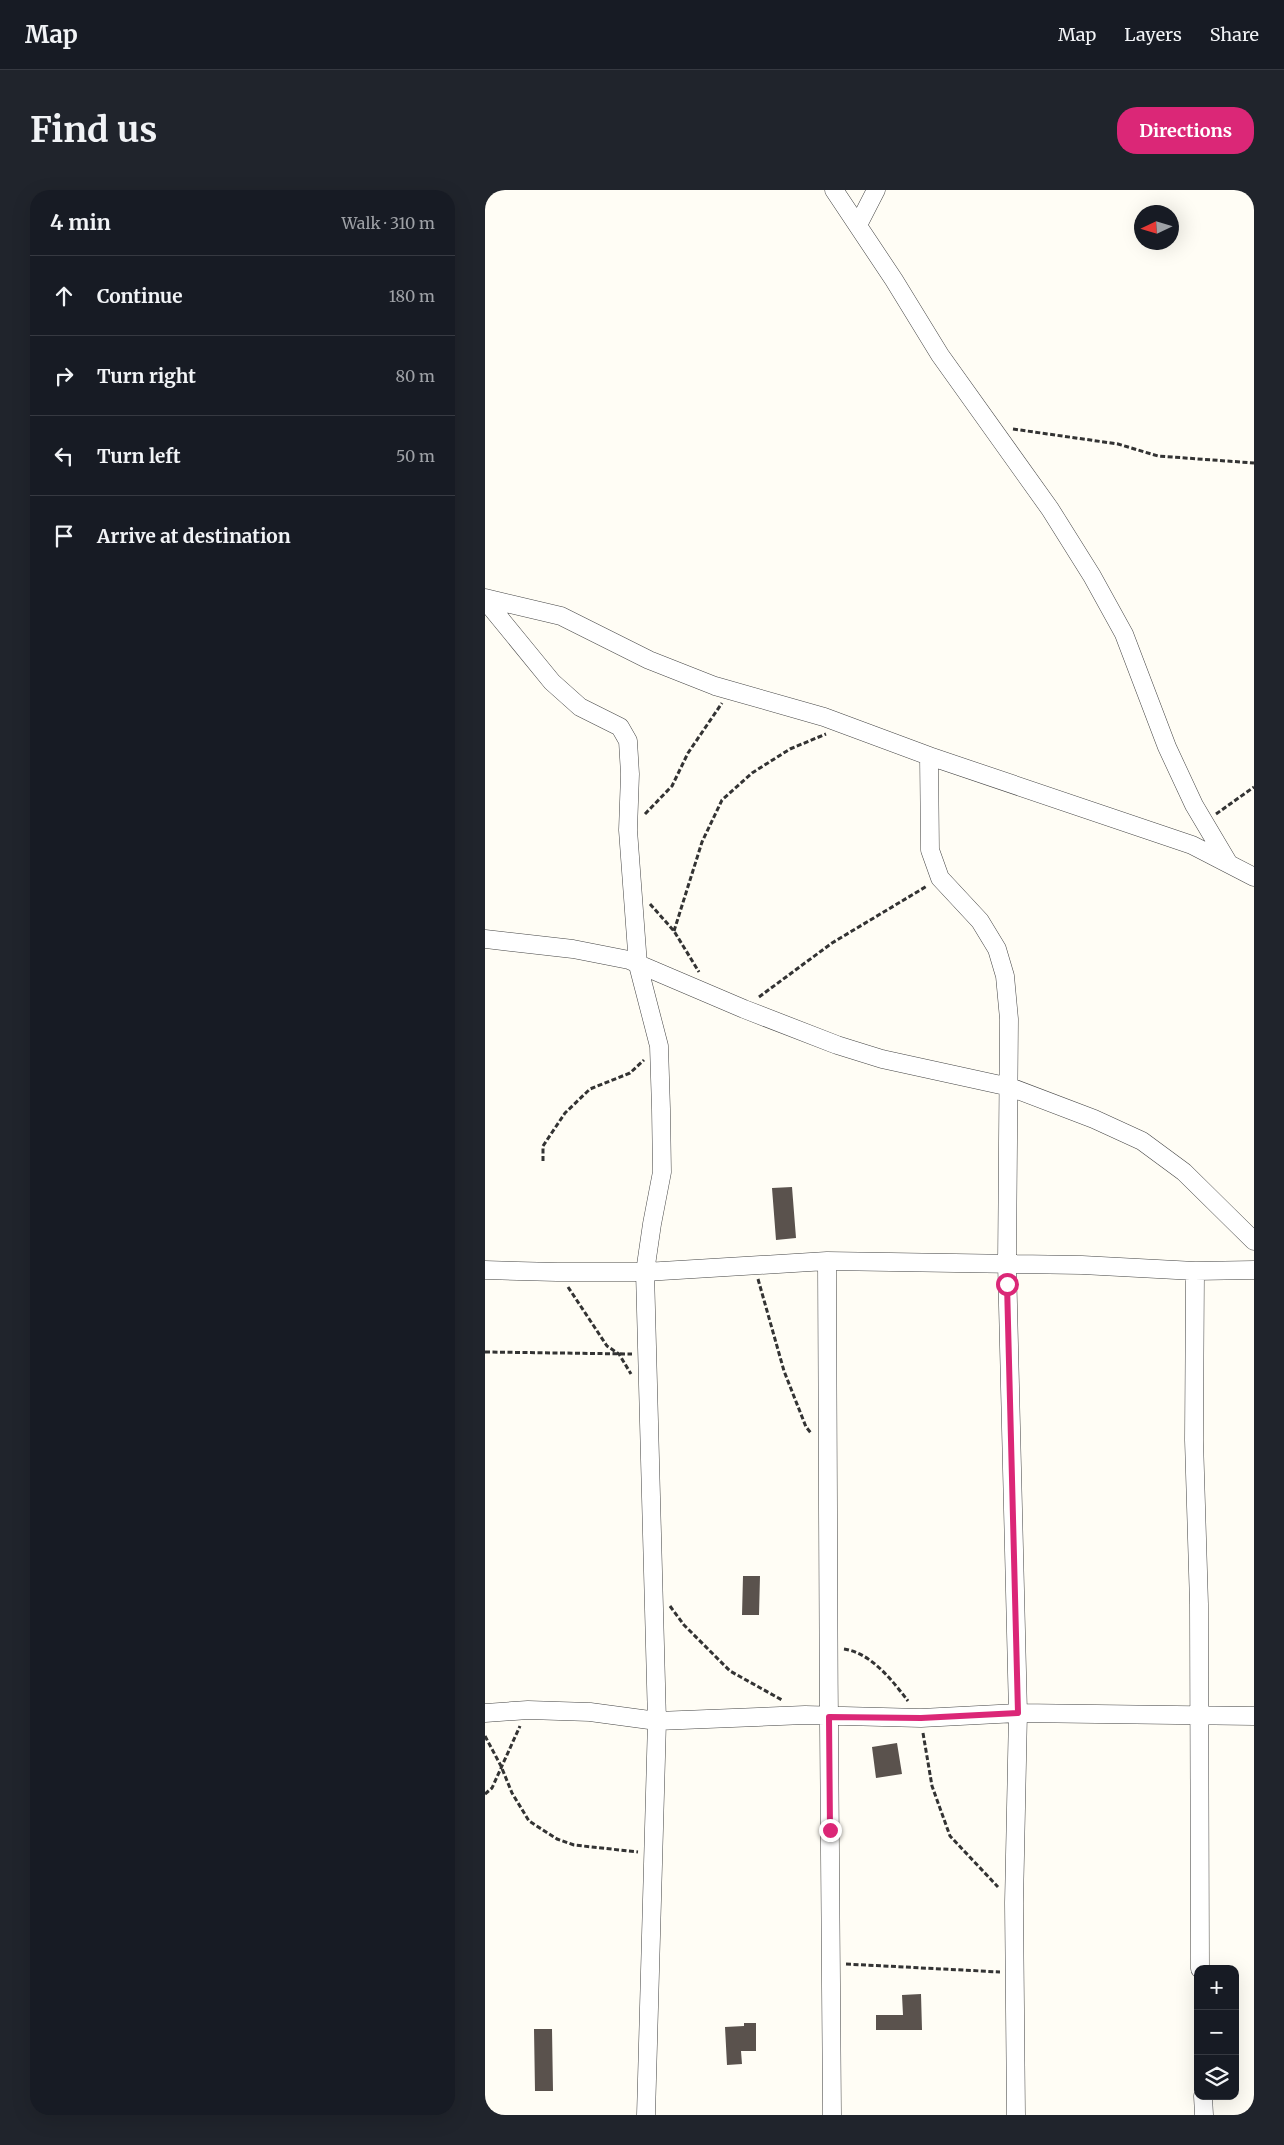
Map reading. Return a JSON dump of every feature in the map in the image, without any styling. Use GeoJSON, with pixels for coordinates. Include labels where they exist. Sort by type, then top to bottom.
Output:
{"type":"FeatureCollection","features":[{"type":"Feature","properties":{"kind":"street"},"geometry":{"type":"LineString","coordinates":[[834,190],[894,280],[940,355],[1050,509],[1092,576],[1123,634],[1167,747],[1194,805],[1231,866]]}},
{"type":"Feature","properties":{"kind":"street"},"geometry":{"type":"LineString","coordinates":[[858,225],[876,190]]}},
{"type":"Feature","properties":{"kind":"street"},"geometry":{"type":"LineString","coordinates":[[485,599],[561,616],[649,660],[731,690],[847,725],[929,756],[1193,845],[1254,877]]}},
{"type":"Feature","properties":{"kind":"street"},"geometry":{"type":"LineString","coordinates":[[485,599],[553,682],[581,707],[620,727],[628,741],[628,830],[631,883],[638,965],[659,1046],[662,1172],[651,1224],[645,1272],[657,1721],[646,2115]]}},
{"type":"Feature","properties":{"kind":"street"},"geometry":{"type":"LineString","coordinates":[[929,756],[930,850],[940,878],[980,921],[997,948],[1005,976],[1009,1019],[1010,1087],[1007,1264],[1018,1713],[1014,1903],[1016,2115]]}},
{"type":"Feature","properties":{"kind":"street"},"geometry":{"type":"LineString","coordinates":[[485,939],[573,949],[629,960],[744,1009],[837,1045],[882,1059],[1010,1087],[1094,1119],[1142,1141],[1184,1172],[1254,1241]]}},
{"type":"Feature","properties":{"kind":"street"},"geometry":{"type":"LineString","coordinates":[[827,1261],[827,1646],[832,2115]]}},
{"type":"Feature","properties":{"kind":"street"},"geometry":{"type":"LineString","coordinates":[[485,1270],[645,1272],[827,1261],[1082,1265],[1195,1271],[1254,1270]]}},
{"type":"Feature","properties":{"kind":"street"},"geometry":{"type":"LineString","coordinates":[[1195,1271],[1194,1440],[1200,1715],[1200,1965]]}},
{"type":"Feature","properties":{"kind":"street"},"geometry":{"type":"LineString","coordinates":[[485,1713],[528,1710],[589,1712],[657,1721],[805,1715],[921,1718],[1018,1713],[1254,1716]]}},
{"type":"Feature","properties":{"kind":"street"},"geometry":{"type":"LineString","coordinates":[[1203,2100],[1204,2115]]}},
{"type":"Feature","properties":{"kind":"path"},"geometry":{"type":"LineString","coordinates":[[992,426],[1118,444],[1158,456],[1254,463]]}},
{"type":"Feature","properties":{"kind":"path"},"geometry":{"type":"LineString","coordinates":[[628,830],[672,786],[688,753],[731,690]]}},
{"type":"Feature","properties":{"kind":"path"},"geometry":{"type":"LineString","coordinates":[[674,932],[702,842],[722,800],[752,772],[791,749],[847,725]]}},
{"type":"Feature","properties":{"kind":"path"},"geometry":{"type":"LineString","coordinates":[[744,1009],[832,943],[940,878]]}},
{"type":"Feature","properties":{"kind":"path"},"geometry":{"type":"LineString","coordinates":[[631,883],[674,932],[700,972]]}},
{"type":"Feature","properties":{"kind":"path"},"geometry":{"type":"LineString","coordinates":[[543,1161],[543,1146],[565,1113],[590,1090],[629,1073],[659,1046]]}},
{"type":"Feature","properties":{"kind":"path"},"geometry":{"type":"LineString","coordinates":[[754,1264],[784,1371],[806,1427],[826,1452]]}},
{"type":"Feature","properties":{"kind":"path"},"geometry":{"type":"LineString","coordinates":[[557,1272],[607,1346],[619,1354],[634,1378]]}},
{"type":"Feature","properties":{"kind":"path"},"geometry":{"type":"LineString","coordinates":[[485,1352],[647,1354]]}},
{"type":"Feature","properties":{"kind":"path"},"geometry":{"type":"LineString","coordinates":[[669,1604],[684,1625],[730,1672],[771,1692],[805,1715]]}},
{"type":"Feature","properties":{"kind":"path"},"geometry":{"type":"LineString","coordinates":[[827,1646],[857,1651],[893,1681],[921,1718],[932,1786],[950,1836],[1014,1903]]}},
{"type":"Feature","properties":{"kind":"path"},"geometry":{"type":"LineString","coordinates":[[485,1794],[492,1788],[528,1710]]}},
{"type":"Feature","properties":{"kind":"path"},"geometry":{"type":"LineString","coordinates":[[485,1736],[501,1766],[512,1793],[529,1822],[557,1839],[574,1845],[653,1854]]}},
{"type":"Feature","properties":{"kind":"path"},"geometry":{"type":"LineString","coordinates":[[831,1963],[1015,1972]]}},
{"type":"Feature","properties":{"kind":"building"},"geometry":{"type":"Polygon","coordinates":[[[792,1187],[796,1238],[776,1240],[772,1188],[792,1187]]]}},
{"type":"Feature","properties":{"kind":"building"},"geometry":{"type":"Polygon","coordinates":[[[743,1576],[760,1576],[759,1615],[742,1615],[743,1576]]]}},
{"type":"Feature","properties":{"kind":"building"},"geometry":{"type":"Polygon","coordinates":[[[897,1743],[902,1774],[876,1778],[872,1747],[897,1743]]]}},
{"type":"Feature","properties":{"kind":"building"},"geometry":{"type":"Polygon","coordinates":[[[921,1994],[922,2030],[876,2030],[876,2015],[903,2015],[902,1995],[921,1994]]]}},
{"type":"Feature","properties":{"kind":"building"},"geometry":{"type":"Polygon","coordinates":[[[744,2023],[756,2023],[756,2051],[741,2051],[742,2064],[727,2065],[725,2027],[744,2026],[744,2023]]]}},
{"type":"Feature","properties":{"kind":"building"},"geometry":{"type":"Polygon","coordinates":[[[534,2029],[552,2029],[553,2091],[535,2091],[534,2029]]]}},
{"type":"Feature","properties":{"kind":"route"},"geometry":{"type":"LineString","coordinates":[[830,1830],[829,1717],[921,1718],[1018,1713],[1007,1284]]}}]}
